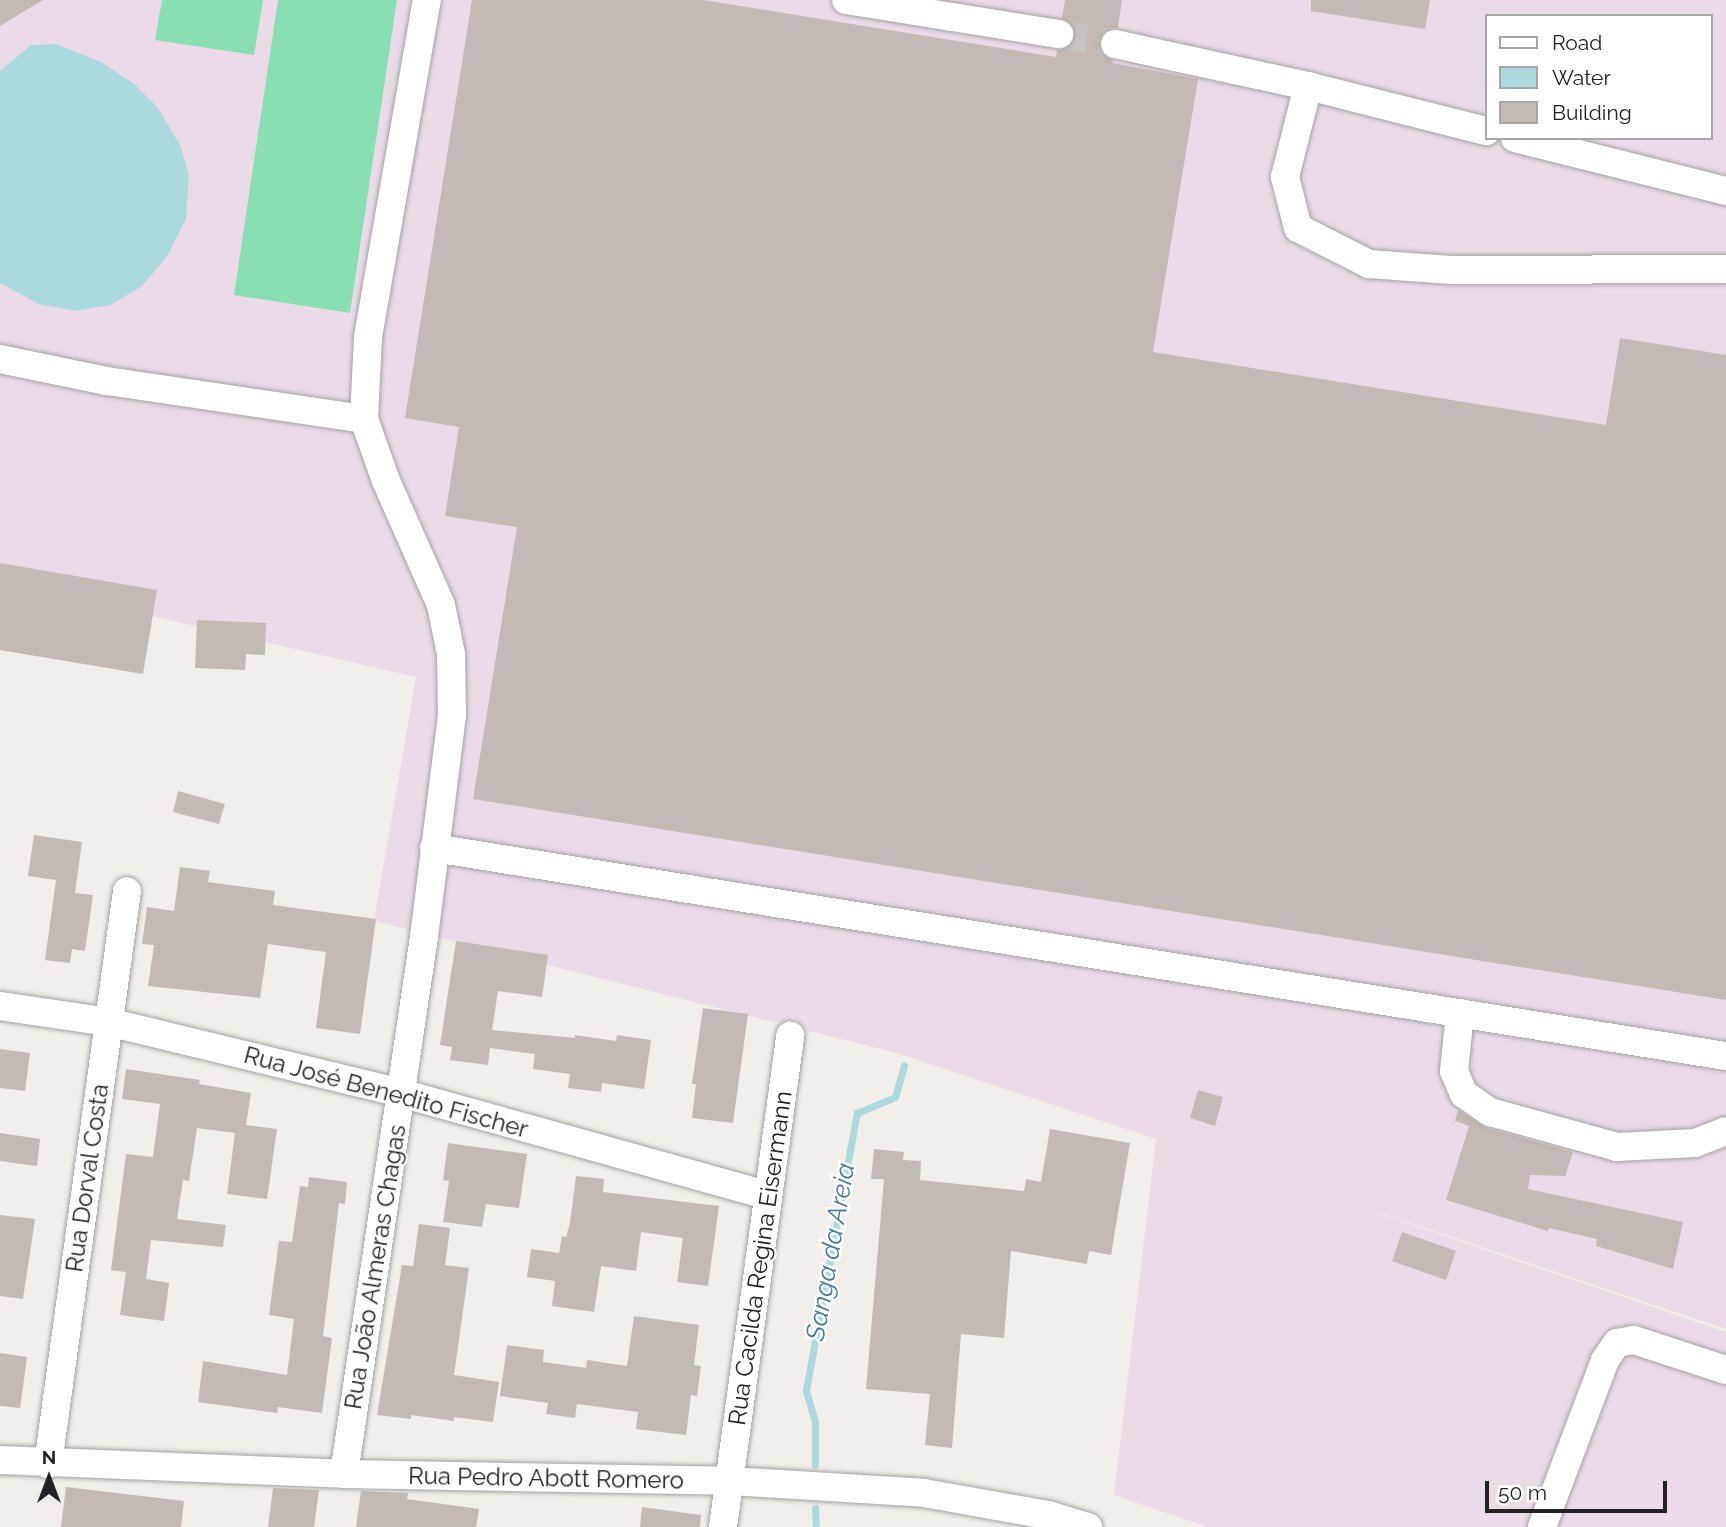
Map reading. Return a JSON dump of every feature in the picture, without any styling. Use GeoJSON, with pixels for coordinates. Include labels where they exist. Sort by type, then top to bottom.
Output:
{"type":"FeatureCollection","features":[{"type":"Feature","properties":{"kind":"street"},"geometry":{"type":"LineString","coordinates":[[0,359],[107,381],[364,419],[368,337],[427,0]]}},
{"type":"Feature","properties":{"kind":"street"},"geometry":{"type":"LineString","coordinates":[[846,0],[1059,34]]}},
{"type":"Feature","properties":{"kind":"street"},"geometry":{"type":"LineString","coordinates":[[1115,44],[1308,86],[1484,130]]}},
{"type":"Feature","properties":{"kind":"street"},"geometry":{"type":"LineString","coordinates":[[1308,86],[1285,177],[1298,228],[1369,264],[1451,270],[1726,269]]}},
{"type":"Feature","properties":{"kind":"street"},"geometry":{"type":"LineString","coordinates":[[1523,140],[1726,191]]}},
{"type":"Feature","properties":{"kind":"street","name":"Rua João Almeras Chagas"},"geometry":{"type":"LineString","coordinates":[[344,1474],[424,937],[452,715],[451,654],[441,606],[386,481],[364,419]]}},
{"type":"Feature","properties":{"kind":"street"},"geometry":{"type":"LineString","coordinates":[[434,848],[1726,1056]]}},
{"type":"Feature","properties":{"kind":"street","name":"Rua Dorval Costa"},"geometry":{"type":"LineString","coordinates":[[48,1464],[127,891]]}},
{"type":"Feature","properties":{"kind":"street","name":"Rua José Benedito Fischer"},"geometry":{"type":"LineString","coordinates":[[0,1006],[108,1022],[401,1093],[767,1195]]}},
{"type":"Feature","properties":{"kind":"street"},"geometry":{"type":"LineString","coordinates":[[1460,1013],[1454,1071],[1464,1094],[1490,1112],[1618,1147],[1695,1143],[1726,1131]]}},
{"type":"Feature","properties":{"kind":"street","name":"Rua Cacilda Regina Eisermann"},"geometry":{"type":"LineString","coordinates":[[723,1527],[790,1036]]}},
{"type":"Feature","properties":{"kind":"street"},"geometry":{"type":"LineString","coordinates":[[1542,1527],[1605,1360],[1617,1343],[1634,1340],[1726,1370]]}},
{"type":"Feature","properties":{"kind":"street","name":"Rua Pedro Abott Romero"},"geometry":{"type":"LineString","coordinates":[[0,1460],[344,1474],[730,1481],[924,1493],[1048,1515],[1088,1527]]}},
{"type":"Feature","properties":{"kind":"shaded area"},"geometry":{"type":"Polygon","coordinates":[[[0,0],[1726,0],[1726,1329],[1284,1181],[1726,1332],[1726,1527],[1207,1527],[1114,1495],[1156,1139],[900,1054],[374,921],[416,677],[0,581],[0,0]]]}},
{"type":"Feature","properties":{"kind":"green space"},"geometry":{"type":"Polygon","coordinates":[[[162,0],[263,0],[254,55],[155,40],[162,0]]]}},
{"type":"Feature","properties":{"kind":"green space"},"geometry":{"type":"Polygon","coordinates":[[[278,0],[397,0],[350,313],[234,295],[278,0]]]}},
{"type":"Feature","properties":{"kind":"water"},"geometry":{"type":"Polygon","coordinates":[[[56,44],[101,62],[134,84],[158,108],[180,145],[189,175],[186,219],[166,258],[141,287],[110,305],[75,311],[39,304],[0,283],[0,71],[31,45],[56,44]]]}},
{"type":"Feature","properties":{"kind":"building"},"geometry":{"type":"Polygon","coordinates":[[[0,0],[43,0],[0,26],[0,0]]]}},
{"type":"Feature","properties":{"kind":"building"},"geometry":{"type":"Polygon","coordinates":[[[472,0],[703,0],[1056,57],[1057,50],[1066,49],[1075,37],[1074,27],[1062,18],[1065,0],[1122,0],[1118,28],[1109,28],[1099,40],[1103,56],[1113,60],[1112,63],[1198,79],[1153,352],[1606,425],[1620,338],[1726,355],[1726,1000],[473,799],[517,527],[445,516],[459,427],[405,418],[472,0]]]}},
{"type":"Feature","properties":{"kind":"building"},"geometry":{"type":"Polygon","coordinates":[[[1311,0],[1430,0],[1425,29],[1311,11],[1311,0]]]}},
{"type":"Feature","properties":{"kind":"building"},"geometry":{"type":"Polygon","coordinates":[[[0,563],[157,590],[143,674],[0,650],[0,563]]]}},
{"type":"Feature","properties":{"kind":"building"},"geometry":{"type":"Polygon","coordinates":[[[197,620],[266,623],[265,655],[246,654],[245,670],[195,668],[197,620]]]}},
{"type":"Feature","properties":{"kind":"building"},"geometry":{"type":"Polygon","coordinates":[[[178,791],[225,804],[219,824],[173,812],[178,791]]]}},
{"type":"Feature","properties":{"kind":"building"},"geometry":{"type":"Polygon","coordinates":[[[34,835],[82,842],[75,893],[93,895],[85,951],[72,949],[70,963],[45,960],[56,880],[28,876],[34,835]]]}},
{"type":"Feature","properties":{"kind":"building"},"geometry":{"type":"Polygon","coordinates":[[[180,867],[210,871],[208,882],[275,891],[273,905],[376,919],[360,1034],[316,1028],[326,952],[268,944],[260,998],[148,986],[154,945],[142,944],[147,907],[174,911],[180,867]]]}},
{"type":"Feature","properties":{"kind":"building"},"geometry":{"type":"Polygon","coordinates":[[[456,941],[548,955],[542,997],[498,991],[492,1030],[575,1038],[575,1035],[616,1041],[617,1035],[651,1040],[644,1089],[602,1083],[601,1092],[568,1088],[570,1074],[533,1069],[535,1054],[490,1048],[488,1065],[450,1060],[452,1047],[440,1045],[456,941]]]}},
{"type":"Feature","properties":{"kind":"building"},"geometry":{"type":"Polygon","coordinates":[[[703,1008],[748,1014],[733,1123],[692,1118],[696,1084],[692,1084],[703,1008]]]}},
{"type":"Feature","properties":{"kind":"building"},"geometry":{"type":"Polygon","coordinates":[[[0,1049],[30,1053],[25,1091],[0,1088],[0,1049]]]}},
{"type":"Feature","properties":{"kind":"building"},"geometry":{"type":"Polygon","coordinates":[[[126,1069],[200,1080],[199,1084],[251,1093],[246,1125],[277,1129],[267,1199],[227,1194],[235,1133],[197,1128],[189,1181],[183,1180],[177,1219],[226,1225],[223,1247],[151,1240],[146,1279],[169,1283],[164,1321],[120,1315],[126,1272],[111,1270],[126,1154],[153,1157],[160,1104],[122,1099],[126,1069]]]}},
{"type":"Feature","properties":{"kind":"building"},"geometry":{"type":"Polygon","coordinates":[[[1198,1090],[1223,1097],[1215,1126],[1190,1118],[1198,1090]]]}},
{"type":"Feature","properties":{"kind":"building"},"geometry":{"type":"Polygon","coordinates":[[[1458,1110],[1486,1128],[1573,1152],[1565,1176],[1530,1175],[1528,1189],[1683,1222],[1673,1269],[1596,1246],[1597,1239],[1549,1228],[1548,1231],[1446,1200],[1469,1126],[1455,1121],[1458,1110]]]}},
{"type":"Feature","properties":{"kind":"building"},"geometry":{"type":"Polygon","coordinates":[[[1050,1129],[1130,1143],[1111,1255],[1089,1251],[1087,1264],[1011,1251],[1004,1338],[961,1334],[952,1448],[925,1445],[930,1394],[866,1389],[884,1179],[871,1179],[874,1149],[904,1152],[903,1160],[921,1161],[920,1180],[1024,1191],[1026,1179],[1041,1182],[1050,1129]]]}},
{"type":"Feature","properties":{"kind":"building"},"geometry":{"type":"Polygon","coordinates":[[[0,1133],[40,1139],[37,1166],[0,1161],[0,1133]]]}},
{"type":"Feature","properties":{"kind":"building"},"geometry":{"type":"Polygon","coordinates":[[[448,1143],[527,1154],[519,1208],[486,1204],[482,1227],[443,1222],[449,1181],[443,1180],[448,1143]]]}},
{"type":"Feature","properties":{"kind":"building"},"geometry":{"type":"Polygon","coordinates":[[[576,1176],[604,1179],[603,1192],[719,1206],[708,1286],[677,1282],[683,1238],[641,1232],[636,1271],[601,1266],[594,1312],[552,1306],[555,1281],[527,1277],[531,1249],[559,1253],[562,1236],[566,1237],[570,1223],[576,1176]]]}},
{"type":"Feature","properties":{"kind":"building"},"geometry":{"type":"Polygon","coordinates":[[[309,1177],[347,1182],[345,1204],[339,1203],[323,1336],[332,1338],[322,1413],[278,1407],[277,1413],[198,1402],[203,1361],[287,1375],[294,1319],[269,1315],[279,1241],[292,1242],[300,1186],[308,1187],[309,1177]]]}},
{"type":"Feature","properties":{"kind":"building"},"geometry":{"type":"Polygon","coordinates":[[[0,1215],[35,1219],[23,1299],[0,1296],[0,1215]]]}},
{"type":"Feature","properties":{"kind":"building"},"geometry":{"type":"Polygon","coordinates":[[[419,1224],[450,1228],[445,1265],[469,1268],[454,1375],[499,1382],[493,1422],[454,1417],[454,1421],[411,1415],[411,1419],[377,1415],[402,1265],[413,1266],[419,1224]]]}},
{"type":"Feature","properties":{"kind":"building"},"geometry":{"type":"Polygon","coordinates":[[[1402,1232],[1456,1251],[1446,1280],[1392,1261],[1402,1232]]]}},
{"type":"Feature","properties":{"kind":"building"},"geometry":{"type":"Polygon","coordinates":[[[634,1316],[699,1325],[694,1365],[701,1366],[697,1396],[691,1395],[686,1435],[636,1429],[638,1412],[577,1404],[575,1418],[546,1414],[548,1403],[500,1396],[507,1345],[544,1350],[543,1362],[586,1368],[587,1360],[627,1366],[634,1316]]]}},
{"type":"Feature","properties":{"kind":"building"},"geometry":{"type":"Polygon","coordinates":[[[0,1353],[27,1357],[20,1408],[0,1406],[0,1353]]]}},
{"type":"Feature","properties":{"kind":"building"},"geometry":{"type":"Polygon","coordinates":[[[66,1487],[184,1501],[181,1527],[61,1527],[66,1487]]]}},
{"type":"Feature","properties":{"kind":"building"},"geometry":{"type":"Polygon","coordinates":[[[273,1488],[319,1490],[314,1527],[268,1527],[273,1488]]]}},
{"type":"Feature","properties":{"kind":"building"},"geometry":{"type":"Polygon","coordinates":[[[361,1491],[408,1493],[407,1499],[479,1509],[476,1527],[356,1527],[361,1491]]]}},
{"type":"Feature","properties":{"kind":"building"},"geometry":{"type":"Polygon","coordinates":[[[642,1507],[701,1515],[700,1527],[640,1527],[642,1507]]]}},
{"type":"Feature","properties":{"kind":"waterway","name":"Sanga da Areia"},"geometry":{"type":"LineString","coordinates":[[815,1465],[815,1422],[806,1390],[857,1113],[895,1097],[904,1065]]}},
{"type":"Feature","properties":{"kind":"waterway","name":"Sanga da Areia"},"geometry":{"type":"LineString","coordinates":[[815,1508],[816,1527]]}},
{"type":"Feature","properties":{"kind":"tunnel"},"geometry":{"type":"LineString","coordinates":[[1059,34],[1115,44]]}}]}
